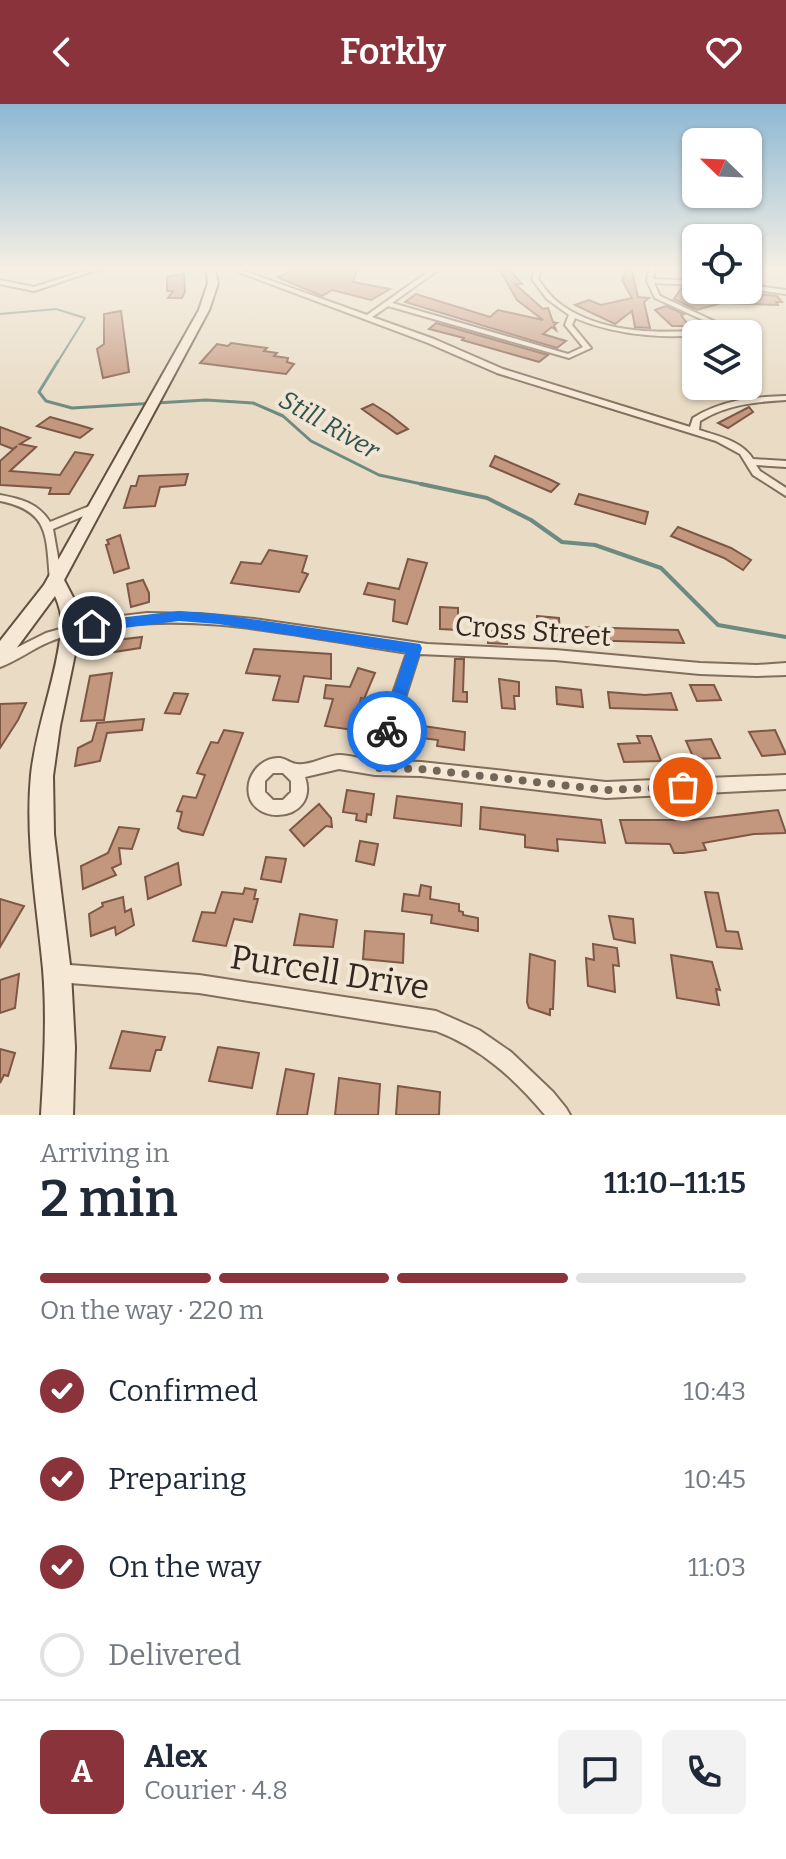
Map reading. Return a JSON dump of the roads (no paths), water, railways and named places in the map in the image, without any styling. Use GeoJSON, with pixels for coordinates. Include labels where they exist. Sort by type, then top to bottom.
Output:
{"type":"FeatureCollection","features":[{"type":"Feature","properties":{"kind":"main road"},"geometry":{"type":"LineString","coordinates":[[0,655],[21,631],[56,580],[201,314]]}},
{"type":"Feature","properties":{"kind":"main road"},"geometry":{"type":"LineString","coordinates":[[56,580],[68,605],[71,630],[49,726],[42,776],[42,834],[57,973],[60,1047],[57,1115]]}},
{"type":"Feature","properties":{"kind":"street"},"geometry":{"type":"LineString","coordinates":[[357,314],[500,371],[694,431],[731,446],[752,462],[756,473],[786,493]]}},
{"type":"Feature","properties":{"kind":"street"},"geometry":{"type":"LineString","coordinates":[[367,318],[372,314]]}},
{"type":"Feature","properties":{"kind":"street"},"geometry":{"type":"LineString","coordinates":[[423,314],[569,356],[587,348],[568,325],[573,314]]}},
{"type":"Feature","properties":{"kind":"street"},"geometry":{"type":"LineString","coordinates":[[574,314],[615,329],[647,334],[719,331],[721,328],[695,314]]}},
{"type":"Feature","properties":{"kind":"street"},"geometry":{"type":"LineString","coordinates":[[694,431],[696,420],[713,408],[737,401],[786,398]]}},
{"type":"Feature","properties":{"kind":"street"},"geometry":{"type":"LineString","coordinates":[[752,462],[786,464]]}},
{"type":"Feature","properties":{"kind":"street"},"geometry":{"type":"LineString","coordinates":[[0,498],[20,500],[45,517],[56,580]]}},
{"type":"Feature","properties":{"kind":"street"},"geometry":{"type":"LineString","coordinates":[[48,527],[96,507]]}},
{"type":"Feature","properties":{"kind":"street","name":"Cross Street"},"geometry":{"type":"LineString","coordinates":[[0,662],[23,647],[71,630],[179,616],[415,648],[554,655],[752,672],[786,669]]}},
{"type":"Feature","properties":{"kind":"street"},"geometry":{"type":"LineString","coordinates":[[375,768],[415,648]]}},
{"type":"Feature","properties":{"kind":"street"},"geometry":{"type":"LineString","coordinates":[[296,772],[339,762],[606,790],[786,782]]}},
{"type":"Feature","properties":{"kind":"street","name":"Purcell Drive"},"geometry":{"type":"LineString","coordinates":[[57,973],[199,984],[436,1021],[462,1029],[486,1043],[521,1072],[559,1115]]}},
{"type":"Feature","properties":{"kind":"waterway","name":"Still River"},"geometry":{"type":"LineString","coordinates":[[57,363],[85,318],[73,314]]}},
{"type":"Feature","properties":{"kind":"waterway","name":"Still River"},"geometry":{"type":"LineString","coordinates":[[58,361],[39,392],[46,401],[72,408],[206,400],[253,403],[283,416],[311,441],[379,475],[431,486]]}},
{"type":"Feature","properties":{"kind":"waterway","name":"Still River"},"geometry":{"type":"LineString","coordinates":[[421,484],[487,498],[531,520],[562,542],[595,545],[661,568],[718,625],[786,637]]}}]}
